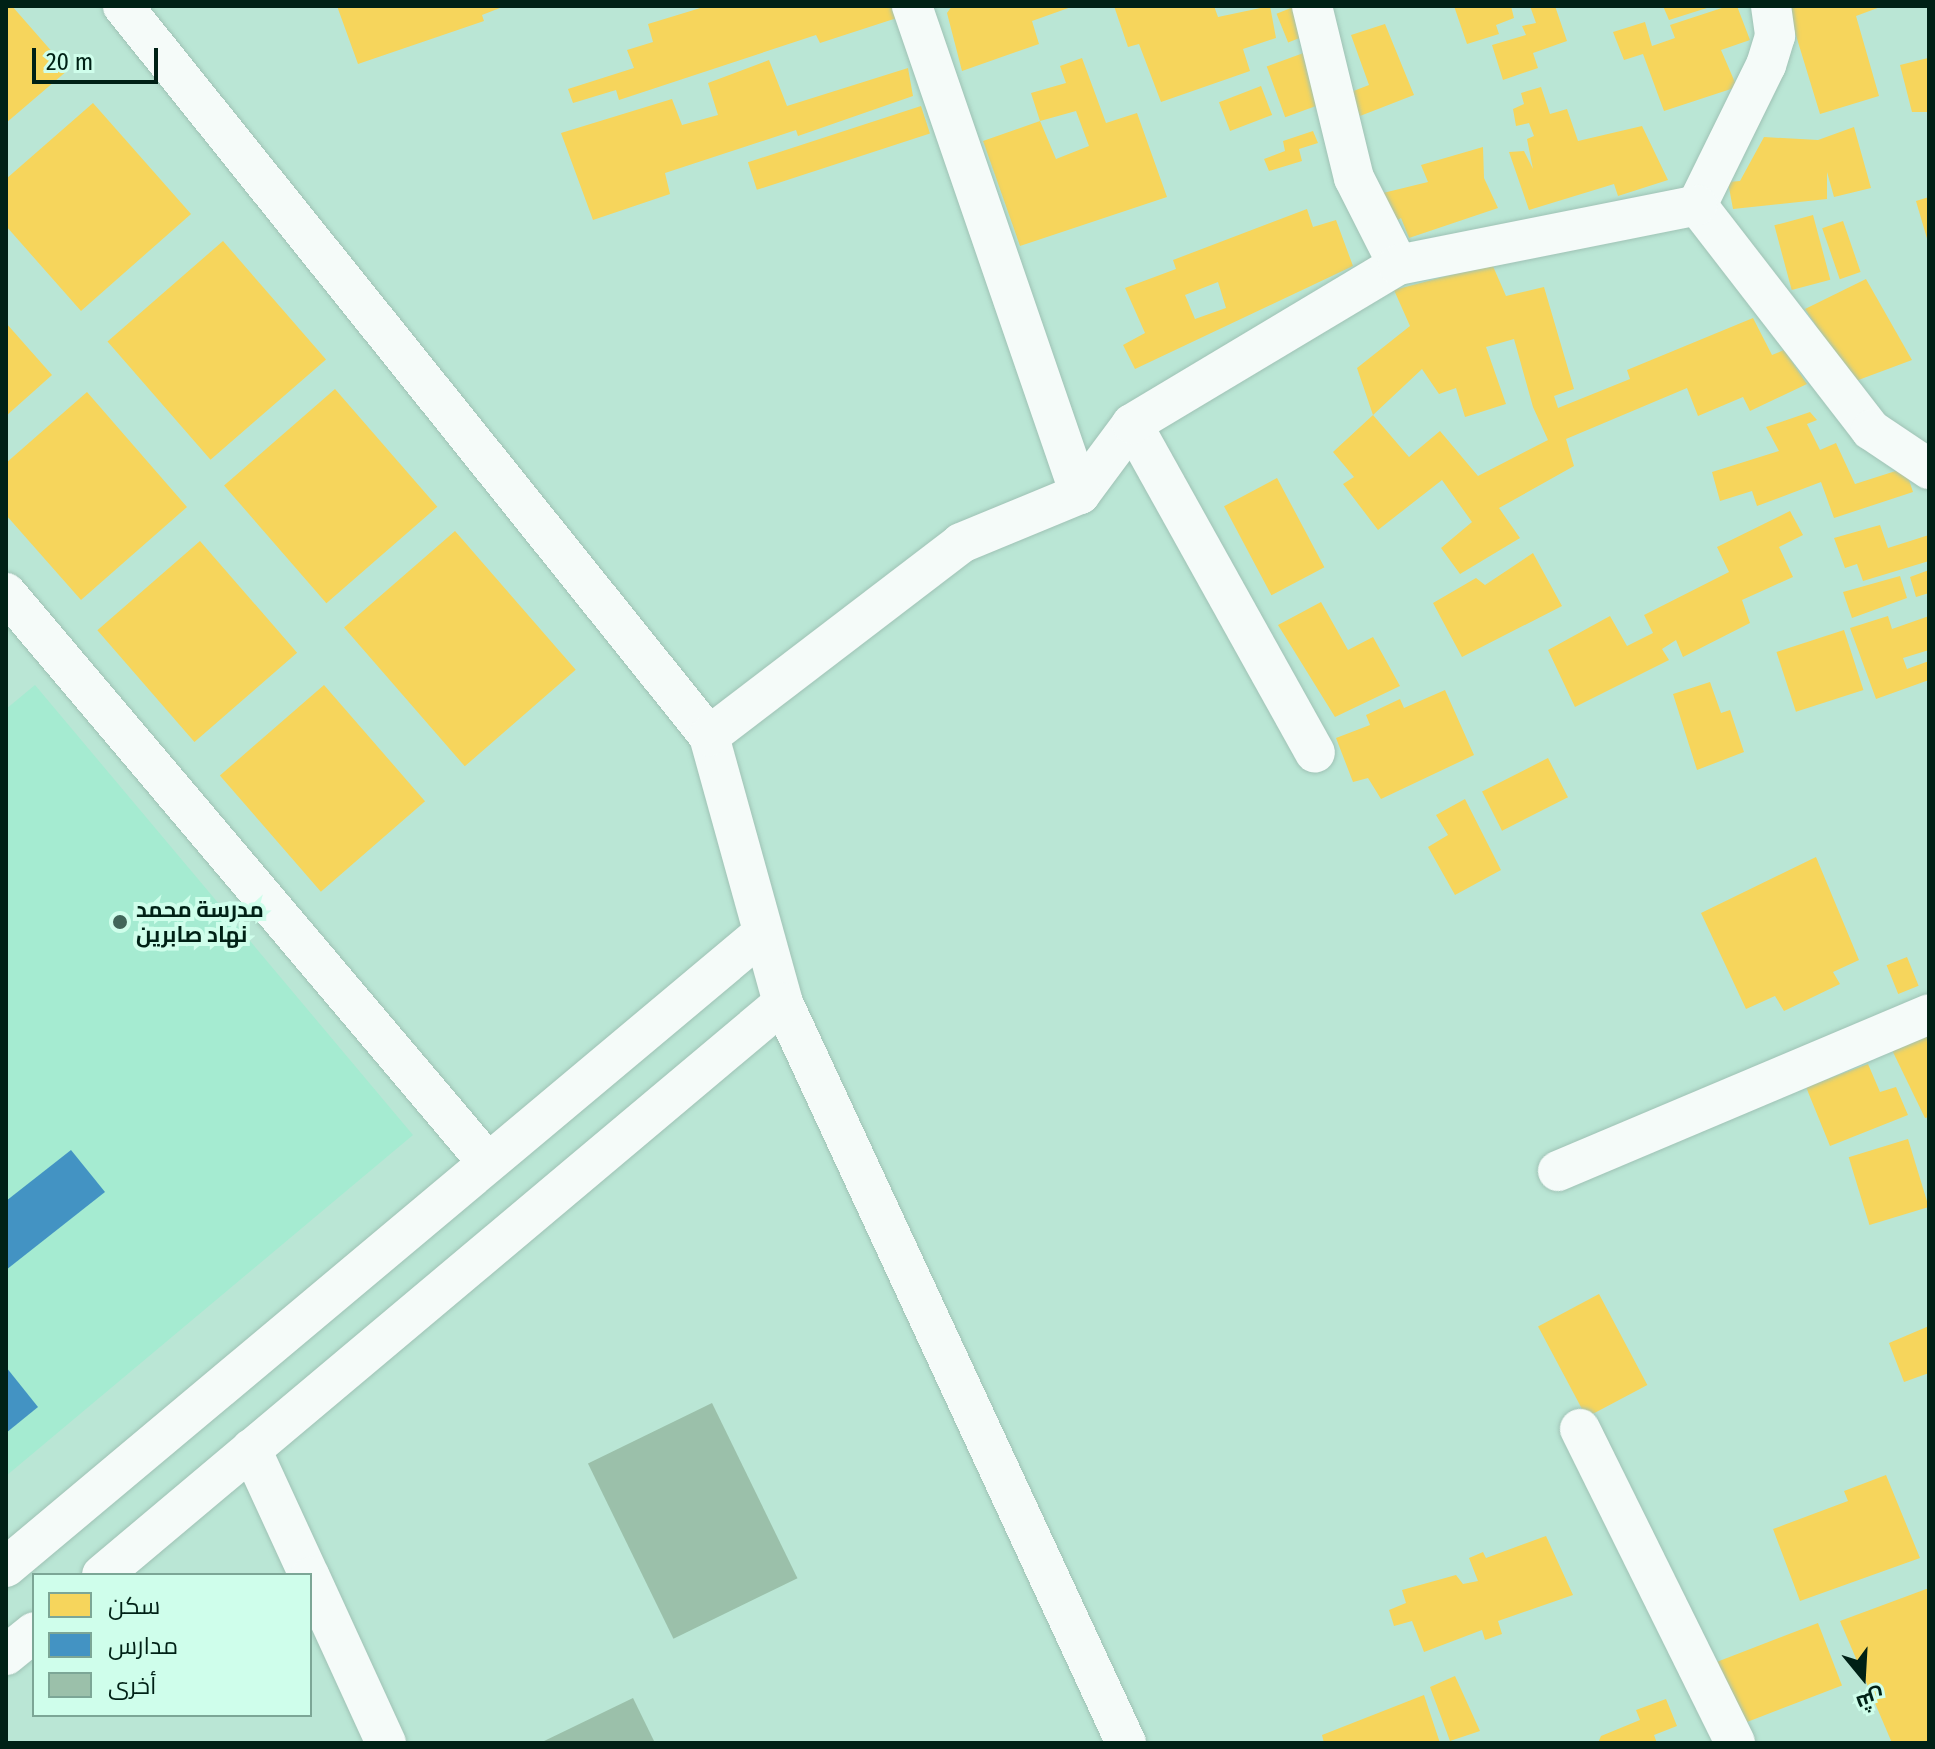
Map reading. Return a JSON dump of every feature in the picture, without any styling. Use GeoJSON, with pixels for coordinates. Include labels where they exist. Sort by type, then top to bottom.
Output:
{"type":"FeatureCollection","features":[{"type":"Feature","properties":{"kind":"street"},"geometry":{"type":"LineString","coordinates":[[123,6],[709,736],[783,1003],[1126,1743]]}},
{"type":"Feature","properties":{"kind":"street"},"geometry":{"type":"LineString","coordinates":[[912,6],[1080,494]]}},
{"type":"Feature","properties":{"kind":"street"},"geometry":{"type":"LineString","coordinates":[[1312,6],[1354,178],[1398,265]]}},
{"type":"Feature","properties":{"kind":"street"},"geometry":{"type":"LineString","coordinates":[[1697,205],[1766,65],[1775,36],[1771,6]]}},
{"type":"Feature","properties":{"kind":"street"},"geometry":{"type":"LineString","coordinates":[[709,736],[961,543],[1080,494],[1132,424],[1398,265],[1697,205]]}},
{"type":"Feature","properties":{"kind":"street"},"geometry":{"type":"LineString","coordinates":[[1697,205],[1871,430],[1929,469]]}},
{"type":"Feature","properties":{"kind":"street"},"geometry":{"type":"LineString","coordinates":[[1132,424],[1315,753]]}},
{"type":"Feature","properties":{"kind":"street"},"geometry":{"type":"LineString","coordinates":[[6,593],[488,1163]]}},
{"type":"Feature","properties":{"kind":"street"},"geometry":{"type":"LineString","coordinates":[[6,1567],[763,933]]}},
{"type":"Feature","properties":{"kind":"street"},"geometry":{"type":"LineString","coordinates":[[104,1573],[783,1003]]}},
{"type":"Feature","properties":{"kind":"street"},"geometry":{"type":"LineString","coordinates":[[1558,1171],[1929,1014]]}},
{"type":"Feature","properties":{"kind":"street"},"geometry":{"type":"LineString","coordinates":[[1580,1429],[1735,1743]]}},
{"type":"Feature","properties":{"kind":"street"},"geometry":{"type":"LineString","coordinates":[[251,1449],[309,1573]]}},
{"type":"Feature","properties":{"kind":"street"},"geometry":{"type":"LineString","coordinates":[[312,1580],[386,1743]]}},
{"type":"Feature","properties":{"kind":"street"},"geometry":{"type":"LineString","coordinates":[[6,1655],[32,1634]]}},
{"type":"Feature","properties":{"kind":"shaded area","name":"مدرسة محمد نهاد صابرين"},"geometry":{"type":"Polygon","coordinates":[[[35,685],[413,1135],[6,1476],[6,709],[35,685]]]}},
{"type":"Feature","properties":{"kind":"building: سكن"},"geometry":{"type":"Polygon","coordinates":[[[6,6],[12,6],[68,70],[6,123],[6,6]]]}},
{"type":"Feature","properties":{"kind":"building: سكن"},"geometry":{"type":"Polygon","coordinates":[[[337,6],[505,6],[482,15],[484,21],[358,64],[337,6]]]}},
{"type":"Feature","properties":{"kind":"building: سكن"},"geometry":{"type":"Polygon","coordinates":[[[707,6],[896,6],[900,17],[820,43],[816,35],[619,100],[616,90],[573,103],[568,89],[634,68],[627,50],[653,42],[648,24],[707,6]]]}},
{"type":"Feature","properties":{"kind":"building: سكن"},"geometry":{"type":"Polygon","coordinates":[[[952,6],[1074,6],[1032,21],[1039,44],[962,71],[947,13],[952,6]]]}},
{"type":"Feature","properties":{"kind":"building: سكن"},"geometry":{"type":"Polygon","coordinates":[[[1114,6],[1214,6],[1218,17],[1270,6],[1276,38],[1243,49],[1250,71],[1161,102],[1139,44],[1128,47],[1114,6]]]}},
{"type":"Feature","properties":{"kind":"building: سكن"},"geometry":{"type":"Polygon","coordinates":[[[1296,6],[1308,35],[1288,43],[1277,14],[1296,6]]]}},
{"type":"Feature","properties":{"kind":"building: سكن"},"geometry":{"type":"Polygon","coordinates":[[[1454,6],[1511,6],[1514,18],[1496,25],[1499,34],[1467,44],[1454,6]]]}},
{"type":"Feature","properties":{"kind":"building: سكن"},"geometry":{"type":"Polygon","coordinates":[[[1530,6],[1555,6],[1567,41],[1533,53],[1538,68],[1503,80],[1492,45],[1526,35],[1522,26],[1536,23],[1530,6]]]}},
{"type":"Feature","properties":{"kind":"building: سكن"},"geometry":{"type":"Polygon","coordinates":[[[1663,6],[1710,6],[1710,7],[1669,20],[1663,6]]]}},
{"type":"Feature","properties":{"kind":"building: سكن"},"geometry":{"type":"Polygon","coordinates":[[[1728,6],[1737,6],[1750,40],[1721,50],[1737,87],[1664,111],[1643,54],[1624,60],[1613,32],[1645,22],[1652,46],[1675,38],[1670,25],[1728,6]]]}},
{"type":"Feature","properties":{"kind":"building: سكن"},"geometry":{"type":"Polygon","coordinates":[[[1787,6],[1883,6],[1856,16],[1879,96],[1820,114],[1787,6]]]}},
{"type":"Feature","properties":{"kind":"building: سكن"},"geometry":{"type":"Polygon","coordinates":[[[1385,24],[1414,95],[1360,116],[1351,92],[1369,85],[1351,35],[1385,24]]]}},
{"type":"Feature","properties":{"kind":"building: سكن"},"geometry":{"type":"Polygon","coordinates":[[[1309,51],[1327,102],[1285,117],[1267,66],[1309,51]]]}},
{"type":"Feature","properties":{"kind":"building: سكن"},"geometry":{"type":"Polygon","coordinates":[[[1082,58],[1106,123],[1137,113],[1167,197],[1020,246],[983,141],[1040,121],[1031,93],[1066,83],[1060,66],[1082,58]],[[1076,111],[1040,121],[1056,159],[1089,146],[1076,111]]]}},
{"type":"Feature","properties":{"kind":"building: سكن"},"geometry":{"type":"Polygon","coordinates":[[[1928,58],[1929,112],[1912,112],[1900,65],[1928,58]]]}},
{"type":"Feature","properties":{"kind":"building: سكن"},"geometry":{"type":"Polygon","coordinates":[[[769,60],[787,106],[908,68],[913,96],[798,136],[796,130],[665,173],[670,194],[593,220],[561,133],[672,99],[682,125],[718,115],[708,83],[769,60]]]}},
{"type":"Feature","properties":{"kind":"building: سكن"},"geometry":{"type":"Polygon","coordinates":[[[1261,86],[1272,115],[1230,131],[1219,102],[1261,86]]]}},
{"type":"Feature","properties":{"kind":"building: سكن"},"geometry":{"type":"Polygon","coordinates":[[[1541,87],[1550,114],[1567,109],[1578,141],[1642,126],[1668,180],[1618,196],[1614,184],[1529,210],[1509,152],[1524,151],[1533,169],[1527,139],[1534,136],[1529,123],[1516,126],[1513,109],[1524,104],[1521,93],[1541,87]]]}},
{"type":"Feature","properties":{"kind":"building: سكن"},"geometry":{"type":"Polygon","coordinates":[[[93,103],[191,214],[81,311],[6,226],[6,179],[93,103]]]}},
{"type":"Feature","properties":{"kind":"building: سكن"},"geometry":{"type":"Polygon","coordinates":[[[921,106],[930,134],[757,190],[748,162],[921,106]]]}},
{"type":"Feature","properties":{"kind":"building: سكن"},"geometry":{"type":"Polygon","coordinates":[[[1854,127],[1871,188],[1834,197],[1827,172],[1827,199],[1733,209],[1728,182],[1740,181],[1764,137],[1818,140],[1854,127]]]}},
{"type":"Feature","properties":{"kind":"building: سكن"},"geometry":{"type":"Polygon","coordinates":[[[1313,131],[1318,143],[1299,149],[1302,161],[1269,171],[1264,159],[1285,151],[1283,141],[1313,131]]]}},
{"type":"Feature","properties":{"kind":"building: سكن"},"geometry":{"type":"Polygon","coordinates":[[[1483,147],[1484,178],[1498,208],[1409,238],[1401,218],[1389,225],[1379,194],[1428,182],[1421,165],[1483,147]]]}},
{"type":"Feature","properties":{"kind":"building: سكن"},"geometry":{"type":"Polygon","coordinates":[[[1929,197],[1929,242],[1928,242],[1916,201],[1929,197]]]}},
{"type":"Feature","properties":{"kind":"building: سكن"},"geometry":{"type":"Polygon","coordinates":[[[1307,209],[1313,227],[1336,220],[1353,266],[1135,369],[1123,345],[1145,333],[1125,288],[1176,269],[1173,260],[1307,209]],[[1218,282],[1185,295],[1195,319],[1226,308],[1218,282]]]}},
{"type":"Feature","properties":{"kind":"building: سكن"},"geometry":{"type":"Polygon","coordinates":[[[1813,215],[1830,280],[1792,290],[1774,225],[1813,215]]]}},
{"type":"Feature","properties":{"kind":"building: سكن"},"geometry":{"type":"Polygon","coordinates":[[[1843,221],[1861,272],[1840,279],[1822,228],[1843,221]]]}},
{"type":"Feature","properties":{"kind":"building: سكن"},"geometry":{"type":"Polygon","coordinates":[[[223,241],[326,359],[211,460],[108,341],[223,241]]]}},
{"type":"Feature","properties":{"kind":"building: سكن"},"geometry":{"type":"Polygon","coordinates":[[[1492,264],[1506,296],[1544,287],[1574,389],[1554,396],[1558,408],[1630,379],[1627,370],[1753,318],[1772,355],[1784,350],[1807,384],[1750,411],[1743,397],[1698,416],[1687,388],[1566,439],[1574,466],[1499,508],[1520,538],[1460,574],[1441,548],[1472,522],[1442,480],[1378,530],[1343,484],[1354,477],[1333,452],[1373,415],[1357,368],[1410,326],[1394,290],[1492,264]],[[1514,339],[1486,347],[1506,404],[1465,417],[1456,388],[1439,394],[1422,369],[1373,415],[1409,457],[1440,431],[1478,476],[1548,440],[1533,407],[1514,339]]]}},
{"type":"Feature","properties":{"kind":"building: سكن"},"geometry":{"type":"Polygon","coordinates":[[[1866,279],[1912,360],[1853,382],[1805,309],[1866,279]]]}},
{"type":"Feature","properties":{"kind":"building: سكن"},"geometry":{"type":"Polygon","coordinates":[[[6,323],[52,375],[6,416],[6,323]]]}},
{"type":"Feature","properties":{"kind":"building: سكن"},"geometry":{"type":"Polygon","coordinates":[[[335,389],[437,507],[326,603],[224,485],[335,389]]]}},
{"type":"Feature","properties":{"kind":"building: سكن"},"geometry":{"type":"Polygon","coordinates":[[[87,392],[187,507],[81,600],[6,515],[6,463],[87,392]]]}},
{"type":"Feature","properties":{"kind":"building: سكن"},"geometry":{"type":"Polygon","coordinates":[[[1810,412],[1817,420],[1807,424],[1820,450],[1836,443],[1855,484],[1905,468],[1913,492],[1834,518],[1821,482],[1757,506],[1752,491],[1720,501],[1712,472],[1779,451],[1766,427],[1810,412]]]}},
{"type":"Feature","properties":{"kind":"building: سكن"},"geometry":{"type":"Polygon","coordinates":[[[1277,478],[1324,567],[1271,595],[1224,506],[1277,478]]]}},
{"type":"Feature","properties":{"kind":"building: سكن"},"geometry":{"type":"Polygon","coordinates":[[[1790,511],[1803,535],[1779,547],[1793,577],[1742,600],[1750,623],[1683,657],[1676,640],[1662,649],[1669,660],[1575,707],[1548,650],[1610,616],[1627,646],[1653,633],[1644,615],[1729,572],[1717,547],[1790,511]]]}},
{"type":"Feature","properties":{"kind":"building: سكن"},"geometry":{"type":"Polygon","coordinates":[[[1880,525],[1888,548],[1929,535],[1929,561],[1863,581],[1857,564],[1845,568],[1834,538],[1880,525]]]}},
{"type":"Feature","properties":{"kind":"building: سكن"},"geometry":{"type":"Polygon","coordinates":[[[455,531],[576,670],[465,766],[344,627],[455,531]]]}},
{"type":"Feature","properties":{"kind":"building: سكن"},"geometry":{"type":"Polygon","coordinates":[[[200,541],[297,653],[194,742],[97,630],[200,541]]]}},
{"type":"Feature","properties":{"kind":"building: سكن"},"geometry":{"type":"Polygon","coordinates":[[[1533,553],[1562,606],[1462,657],[1433,603],[1476,578],[1485,585],[1533,553]]]}},
{"type":"Feature","properties":{"kind":"building: سكن"},"geometry":{"type":"Polygon","coordinates":[[[1929,570],[1929,593],[1916,597],[1910,577],[1929,570]]]}},
{"type":"Feature","properties":{"kind":"building: سكن"},"geometry":{"type":"Polygon","coordinates":[[[1900,576],[1907,598],[1852,618],[1843,592],[1900,576]]]}},
{"type":"Feature","properties":{"kind":"building: سكن"},"geometry":{"type":"Polygon","coordinates":[[[1321,602],[1348,650],[1373,637],[1400,686],[1335,717],[1278,625],[1321,602]]]}},
{"type":"Feature","properties":{"kind":"building: سكن"},"geometry":{"type":"Polygon","coordinates":[[[1888,616],[1892,629],[1929,616],[1929,650],[1903,658],[1907,669],[1929,661],[1929,680],[1876,699],[1850,628],[1888,616]]]}},
{"type":"Feature","properties":{"kind":"building: سكن"},"geometry":{"type":"Polygon","coordinates":[[[1844,630],[1863,690],[1796,712],[1776,652],[1844,630]]]}},
{"type":"Feature","properties":{"kind":"building: سكن"},"geometry":{"type":"Polygon","coordinates":[[[1710,682],[1721,713],[1730,710],[1744,752],[1697,770],[1673,694],[1710,682]]]}},
{"type":"Feature","properties":{"kind":"building: سكن"},"geometry":{"type":"Polygon","coordinates":[[[324,685],[425,801],[321,892],[220,776],[324,685]]]}},
{"type":"Feature","properties":{"kind":"building: سكن"},"geometry":{"type":"Polygon","coordinates":[[[1445,690],[1474,755],[1381,799],[1368,778],[1353,782],[1336,738],[1370,725],[1366,715],[1400,699],[1404,708],[1445,690]]]}},
{"type":"Feature","properties":{"kind":"building: سكن"},"geometry":{"type":"Polygon","coordinates":[[[1548,758],[1568,797],[1502,831],[1482,792],[1548,758]]]}},
{"type":"Feature","properties":{"kind":"building: سكن"},"geometry":{"type":"Polygon","coordinates":[[[1465,799],[1501,870],[1455,895],[1428,847],[1448,835],[1436,815],[1465,799]]]}},
{"type":"Feature","properties":{"kind":"building: سكن"},"geometry":{"type":"Polygon","coordinates":[[[1816,857],[1859,960],[1833,972],[1840,984],[1784,1011],[1775,996],[1746,1009],[1701,913],[1816,857]]]}},
{"type":"Feature","properties":{"kind":"building: سكن"},"geometry":{"type":"Polygon","coordinates":[[[1907,957],[1919,986],[1898,994],[1887,965],[1907,957]]]}},
{"type":"Feature","properties":{"kind":"building: سكن"},"geometry":{"type":"Polygon","coordinates":[[[1929,1034],[1929,1117],[1925,1118],[1892,1050],[1929,1034]]]}},
{"type":"Feature","properties":{"kind":"building: سكن"},"geometry":{"type":"Polygon","coordinates":[[[1868,1064],[1880,1092],[1896,1087],[1908,1115],[1830,1146],[1806,1087],[1868,1064]]]}},
{"type":"Feature","properties":{"kind":"building: سكن"},"geometry":{"type":"Polygon","coordinates":[[[1908,1139],[1929,1207],[1869,1225],[1849,1157],[1908,1139]]]}},
{"type":"Feature","properties":{"kind":"building: سكن"},"geometry":{"type":"Polygon","coordinates":[[[1599,1294],[1647,1385],[1586,1417],[1538,1326],[1599,1294]]]}},
{"type":"Feature","properties":{"kind":"building: سكن"},"geometry":{"type":"Polygon","coordinates":[[[1929,1326],[1929,1373],[1904,1382],[1889,1343],[1929,1326]]]}},
{"type":"Feature","properties":{"kind":"building: سكن"},"geometry":{"type":"Polygon","coordinates":[[[1886,1475],[1920,1558],[1800,1601],[1773,1529],[1848,1501],[1844,1491],[1886,1475]]]}},
{"type":"Feature","properties":{"kind":"building: سكن"},"geometry":{"type":"Polygon","coordinates":[[[1546,1536],[1573,1595],[1498,1621],[1502,1634],[1485,1640],[1482,1630],[1424,1652],[1412,1621],[1394,1626],[1389,1610],[1406,1603],[1402,1590],[1456,1575],[1463,1584],[1478,1581],[1469,1558],[1483,1552],[1486,1558],[1546,1536]]]}},
{"type":"Feature","properties":{"kind":"building: سكن"},"geometry":{"type":"Polygon","coordinates":[[[1929,1588],[1929,1743],[1892,1743],[1840,1621],[1929,1588]]]}},
{"type":"Feature","properties":{"kind":"building: سكن"},"geometry":{"type":"Polygon","coordinates":[[[1818,1623],[1842,1686],[1739,1725],[1715,1662],[1818,1623]]]}},
{"type":"Feature","properties":{"kind":"building: سكن"},"geometry":{"type":"Polygon","coordinates":[[[1455,1676],[1480,1731],[1450,1741],[1430,1687],[1455,1676]]]}},
{"type":"Feature","properties":{"kind":"building: سكن"},"geometry":{"type":"Polygon","coordinates":[[[1424,1695],[1440,1743],[1324,1743],[1322,1735],[1424,1695]]]}},
{"type":"Feature","properties":{"kind":"building: سكن"},"geometry":{"type":"Polygon","coordinates":[[[1666,1699],[1677,1726],[1654,1735],[1657,1743],[1598,1743],[1601,1736],[1640,1720],[1636,1710],[1666,1699]]]}},
{"type":"Feature","properties":{"kind":"building: مدارس"},"geometry":{"type":"Polygon","coordinates":[[[71,1150],[105,1192],[6,1270],[6,1201],[71,1150]]]}},
{"type":"Feature","properties":{"kind":"building: مدارس"},"geometry":{"type":"Polygon","coordinates":[[[6,1367],[38,1407],[6,1433],[6,1367]]]}},
{"type":"Feature","properties":{"kind":"building: أخرى"},"geometry":{"type":"Polygon","coordinates":[[[712,1403],[797,1578],[673,1639],[588,1463],[712,1403]]]}},
{"type":"Feature","properties":{"kind":"building: أخرى"},"geometry":{"type":"Polygon","coordinates":[[[633,1698],[655,1743],[540,1743],[633,1698]]]}},
{"type":"Feature","properties":{"kind":"place","name":"مدرسة محمد نهاد صابرين"},"geometry":{"type":"Point","coordinates":[120,922]}}]}
